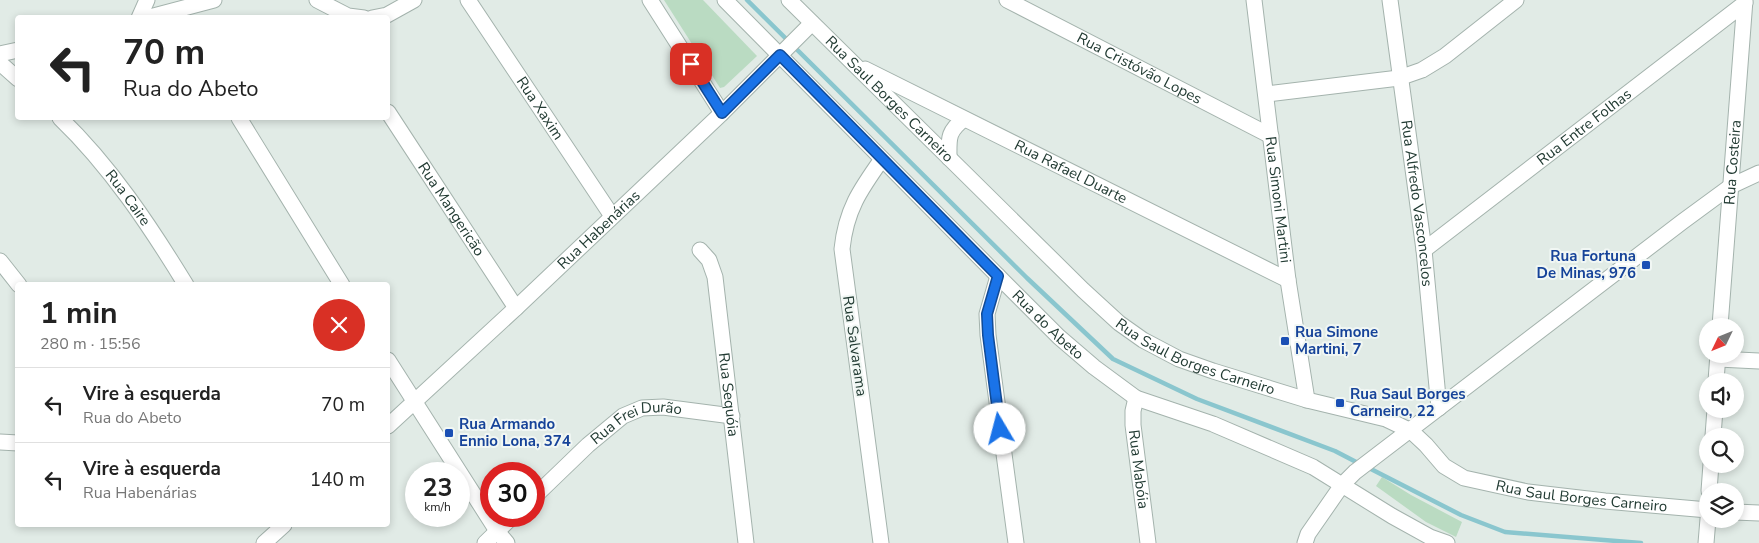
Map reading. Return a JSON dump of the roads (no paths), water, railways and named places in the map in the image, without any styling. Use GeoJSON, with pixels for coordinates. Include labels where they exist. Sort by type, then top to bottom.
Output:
{"type":"FeatureCollection","features":[{"type":"Feature","properties":{"kind":"street"},"geometry":{"type":"LineString","coordinates":[[140,15],[147,0]]}},
{"type":"Feature","properties":{"kind":"street"},"geometry":{"type":"LineString","coordinates":[[176,14],[214,0]]}},
{"type":"Feature","properties":{"kind":"street"},"geometry":{"type":"LineString","coordinates":[[316,0],[324,15]]}},
{"type":"Feature","properties":{"kind":"street"},"geometry":{"type":"LineString","coordinates":[[316,0],[346,15]]}},
{"type":"Feature","properties":{"kind":"street"},"geometry":{"type":"LineString","coordinates":[[388,15],[414,0]]}},
{"type":"Feature","properties":{"kind":"street","name":"Rua Xaxim"},"geometry":{"type":"LineString","coordinates":[[468,0],[612,216]]}},
{"type":"Feature","properties":{"kind":"street"},"geometry":{"type":"LineString","coordinates":[[650,0],[722,113]]}},
{"type":"Feature","properties":{"kind":"street","name":"Rua do Abeto"},"geometry":{"type":"LineString","coordinates":[[725,0],[783,52],[882,159],[1059,337],[1094,368],[1136,398],[1213,424],[1313,468],[1430,540],[1447,543]]}},
{"type":"Feature","properties":{"kind":"street","name":"Rua Saul Borges Carneiro"},"geometry":{"type":"LineString","coordinates":[[789,0],[809,26],[853,63],[1083,290],[1119,323],[1143,340],[1188,362],[1307,400],[1386,420],[1411,431],[1444,466],[1464,478],[1528,492],[1605,501],[1699,516]]}},
{"type":"Feature","properties":{"kind":"street","name":"Rua Cristóvão Lopes"},"geometry":{"type":"LineString","coordinates":[[1007,0],[1271,136]]}},
{"type":"Feature","properties":{"kind":"street","name":"Rua Simoni Martini"},"geometry":{"type":"LineString","coordinates":[[1254,0],[1267,94],[1288,280],[1307,400]]}},
{"type":"Feature","properties":{"kind":"street","name":"Rua Alfredo Vasconcelos"},"geometry":{"type":"LineString","coordinates":[[1390,0],[1424,250],[1439,408]]}},
{"type":"Feature","properties":{"kind":"street"},"geometry":{"type":"LineString","coordinates":[[1267,94],[1400,78],[1422,70],[1445,56],[1516,0]]}},
{"type":"Feature","properties":{"kind":"street","name":"Rua Costeira"},"geometry":{"type":"LineString","coordinates":[[1721,318],[1745,1]]}},
{"type":"Feature","properties":{"kind":"street","name":"Rua Entre Folhas"},"geometry":{"type":"LineString","coordinates":[[1424,250],[1745,1]]}},
{"type":"Feature","properties":{"kind":"street","name":"Rua Habenárias"},"geometry":{"type":"LineString","coordinates":[[390,424],[722,113],[809,26]]}},
{"type":"Feature","properties":{"kind":"street"},"geometry":{"type":"LineString","coordinates":[[0,54],[15,51]]}},
{"type":"Feature","properties":{"kind":"street"},"geometry":{"type":"LineString","coordinates":[[0,63],[15,76]]}},
{"type":"Feature","properties":{"kind":"street","name":"Rua Rafael Duarte"},"geometry":{"type":"LineString","coordinates":[[853,63],[1288,280]]}},
{"type":"Feature","properties":{"kind":"street","name":"Rua Mangericão"},"geometry":{"type":"LineString","coordinates":[[390,115],[516,308]]}},
{"type":"Feature","properties":{"kind":"street"},"geometry":{"type":"LineString","coordinates":[[948,158],[949,135],[955,126],[964,119]]}},
{"type":"Feature","properties":{"kind":"street","name":"Rua Caire"},"geometry":{"type":"LineString","coordinates":[[62,120],[84,141],[118,184],[162,246],[184,282]]}},
{"type":"Feature","properties":{"kind":"street"},"geometry":{"type":"LineString","coordinates":[[240,120],[340,282]]}},
{"type":"Feature","properties":{"kind":"street","name":"Rua Salvarama"},"geometry":{"type":"LineString","coordinates":[[881,543],[842,249],[844,228],[850,210],[861,188],[882,159]]}},
{"type":"Feature","properties":{"kind":"street"},"geometry":{"type":"LineString","coordinates":[[1305,543],[1308,534],[1342,485],[1355,472],[1731,186],[1759,172]]}},
{"type":"Feature","properties":{"kind":"street","name":"Rua Sequóia"},"geometry":{"type":"LineString","coordinates":[[700,250],[709,260],[715,276],[746,543]]}},
{"type":"Feature","properties":{"kind":"street"},"geometry":{"type":"LineString","coordinates":[[2,266],[17,282]]}},
{"type":"Feature","properties":{"kind":"street"},"geometry":{"type":"LineString","coordinates":[[998,276],[987,314],[988,335],[1016,543]]}},
{"type":"Feature","properties":{"kind":"street"},"geometry":{"type":"LineString","coordinates":[[1744,359],[1759,361]]}},
{"type":"Feature","properties":{"kind":"street"},"geometry":{"type":"LineString","coordinates":[[390,363],[497,531],[507,543]]}},
{"type":"Feature","properties":{"kind":"street","name":"Rua Mabóia"},"geometry":{"type":"LineString","coordinates":[[1136,398],[1133,425],[1148,543]]}},
{"type":"Feature","properties":{"kind":"street","name":"Rua Frei Durão"},"geometry":{"type":"LineString","coordinates":[[545,486],[588,445],[623,416],[642,408],[663,407],[732,416]]}},
{"type":"Feature","properties":{"kind":"street"},"geometry":{"type":"LineString","coordinates":[[0,442],[15,443]]}},
{"type":"Feature","properties":{"kind":"street"},"geometry":{"type":"LineString","coordinates":[[1744,513],[1759,514]]}},
{"type":"Feature","properties":{"kind":"street"},"geometry":{"type":"LineString","coordinates":[[264,543],[282,527]]}},
{"type":"Feature","properties":{"kind":"street"},"geometry":{"type":"LineString","coordinates":[[485,543],[501,527]]}},
{"type":"Feature","properties":{"kind":"street"},"geometry":{"type":"LineString","coordinates":[[1706,543],[1707,528]]}},
{"type":"Feature","properties":{"kind":"waterway"},"geometry":{"type":"LineString","coordinates":[[747,0],[1027,278],[1113,359],[1197,399],[1335,451],[1360,464]]}},
{"type":"Feature","properties":{"kind":"waterway"},"geometry":{"type":"LineString","coordinates":[[1367,467],[1461,515],[1505,532],[1641,543]]}},
{"type":"Feature","properties":{"kind":"place","name":"Rua Fortuna De Minas, 976"},"geometry":{"type":"Point","coordinates":[1646,265]}},
{"type":"Feature","properties":{"kind":"place","name":"Rua Simone Martini, 7"},"geometry":{"type":"Point","coordinates":[1285,341]}},
{"type":"Feature","properties":{"kind":"place","name":"Rua Saul Borges Carneiro, 22"},"geometry":{"type":"Point","coordinates":[1340,403]}},
{"type":"Feature","properties":{"kind":"place","name":"Rua Armando Ennio Lona, 374"},"geometry":{"type":"Point","coordinates":[449,433]}}]}
